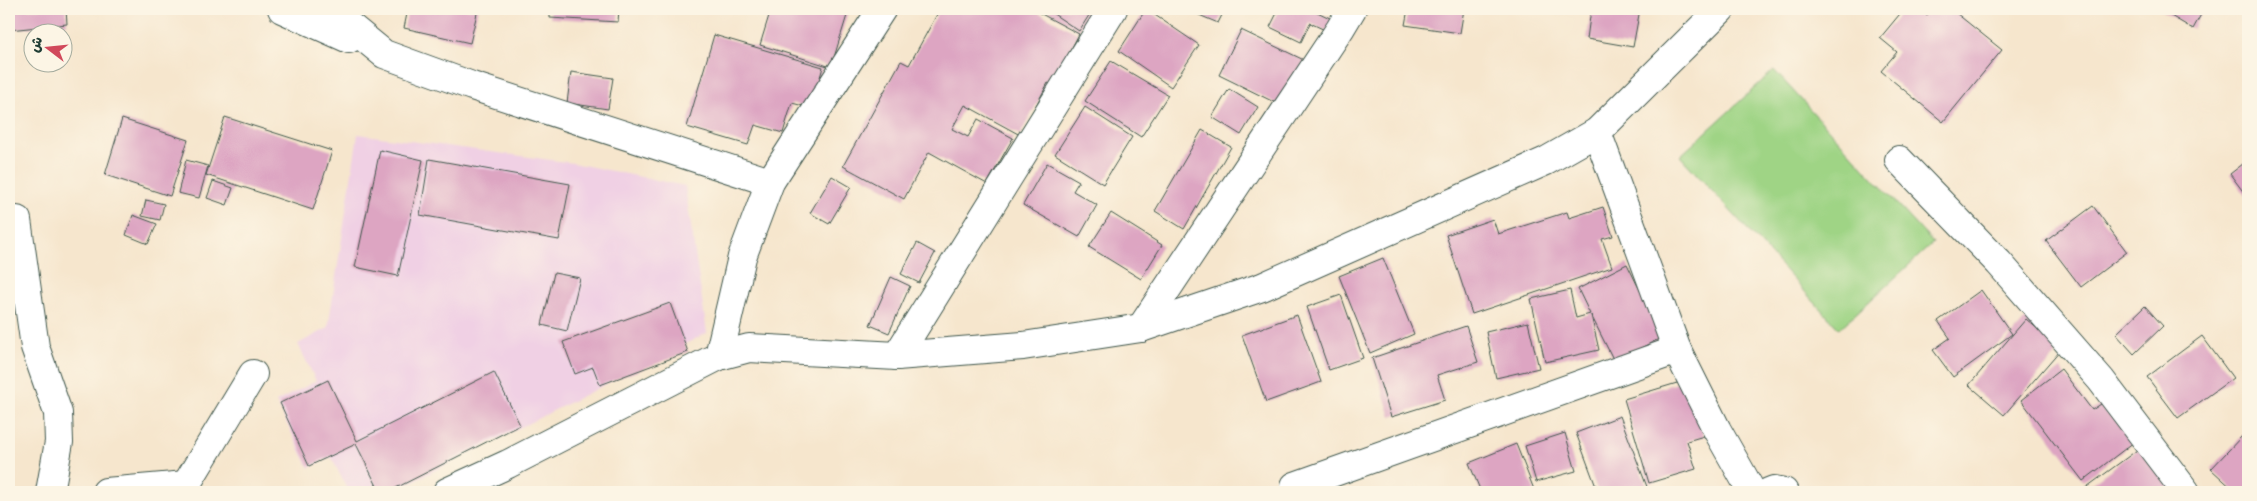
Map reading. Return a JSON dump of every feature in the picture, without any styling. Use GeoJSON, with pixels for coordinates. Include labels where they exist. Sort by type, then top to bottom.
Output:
{"type":"FeatureCollection","features":[{"type":"Feature","properties":{"kind":"street"},"geometry":{"type":"LineString","coordinates":[[282,9],[384,54],[472,86],[770,182]]}},
{"type":"Feature","properties":{"kind":"street"},"geometry":{"type":"LineString","coordinates":[[329,9],[384,54]]}},
{"type":"Feature","properties":{"kind":"street"},"geometry":{"type":"LineString","coordinates":[[719,356],[742,257],[770,182],[882,9]]}},
{"type":"Feature","properties":{"kind":"street"},"geometry":{"type":"LineString","coordinates":[[897,356],[1113,9]]}},
{"type":"Feature","properties":{"kind":"street"},"geometry":{"type":"LineString","coordinates":[[1141,328],[1352,9]]}},
{"type":"Feature","properties":{"kind":"street"},"geometry":{"type":"LineString","coordinates":[[448,492],[508,464],[719,356],[749,348],[897,356],[1023,346],[1141,328],[1262,287],[1546,161],[1597,132],[1721,9]]}},
{"type":"Feature","properties":{"kind":"street"},"geometry":{"type":"LineString","coordinates":[[1597,132],[1677,350],[1717,430],[1752,492]]}},
{"type":"Feature","properties":{"kind":"street"},"geometry":{"type":"LineString","coordinates":[[1899,160],[1999,263],[2088,365],[2186,492]]}},
{"type":"Feature","properties":{"kind":"street"},"geometry":{"type":"LineString","coordinates":[[17,220],[35,347],[58,413],[59,442],[50,492]]}},
{"type":"Feature","properties":{"kind":"street"},"geometry":{"type":"LineString","coordinates":[[1295,486],[1677,350]]}},
{"type":"Feature","properties":{"kind":"street"},"geometry":{"type":"LineString","coordinates":[[106,492],[182,489],[252,374]]}},
{"type":"Feature","properties":{"kind":"street"},"geometry":{"type":"LineString","coordinates":[[1769,492],[1774,490],[1784,492]]}},
{"type":"Feature","properties":{"kind":"shaded area"},"geometry":{"type":"Polygon","coordinates":[[[358,134],[573,163],[685,186],[707,333],[393,492],[349,492],[331,457],[309,468],[276,402],[316,381],[298,344],[328,328],[358,134]]]}},
{"type":"Feature","properties":{"kind":"green space"},"geometry":{"type":"Polygon","coordinates":[[[1774,70],[1933,243],[1839,329],[1680,156],[1774,70]]]}},
{"type":"Feature","properties":{"kind":"building"},"geometry":{"type":"Polygon","coordinates":[[[9,9],[66,9],[67,22],[22,22],[22,29],[9,30],[9,9]]]}},
{"type":"Feature","properties":{"kind":"building"},"geometry":{"type":"Polygon","coordinates":[[[408,9],[478,9],[470,43],[404,28],[408,9]]]}},
{"type":"Feature","properties":{"kind":"building"},"geometry":{"type":"Polygon","coordinates":[[[550,9],[619,9],[618,22],[550,18],[550,9]]]}},
{"type":"Feature","properties":{"kind":"building"},"geometry":{"type":"Polygon","coordinates":[[[771,9],[849,9],[831,67],[760,45],[771,9]]]}},
{"type":"Feature","properties":{"kind":"building"},"geometry":{"type":"Polygon","coordinates":[[[940,9],[1032,9],[1079,34],[1052,85],[1048,83],[1020,135],[965,105],[952,129],[968,137],[978,119],[1013,138],[987,184],[929,152],[904,199],[843,166],[901,61],[909,65],[940,9]]]}},
{"type":"Feature","properties":{"kind":"building"},"geometry":{"type":"Polygon","coordinates":[[[1046,9],[1093,9],[1079,31],[1046,9]]]}},
{"type":"Feature","properties":{"kind":"building"},"geometry":{"type":"Polygon","coordinates":[[[1146,9],[1199,45],[1171,87],[1119,51],[1146,9]]]}},
{"type":"Feature","properties":{"kind":"building"},"geometry":{"type":"Polygon","coordinates":[[[1185,9],[1225,9],[1218,23],[1185,9]]]}},
{"type":"Feature","properties":{"kind":"building"},"geometry":{"type":"Polygon","coordinates":[[[1279,9],[1311,9],[1332,19],[1327,31],[1310,23],[1301,42],[1270,27],[1279,9]]]}},
{"type":"Feature","properties":{"kind":"building"},"geometry":{"type":"Polygon","coordinates":[[[1408,9],[1464,9],[1460,33],[1405,25],[1408,9]]]}},
{"type":"Feature","properties":{"kind":"building"},"geometry":{"type":"Polygon","coordinates":[[[1591,9],[1640,9],[1633,47],[1587,39],[1591,9]]]}},
{"type":"Feature","properties":{"kind":"building"},"geometry":{"type":"Polygon","coordinates":[[[1904,9],[1920,9],[1927,15],[1932,9],[1951,9],[2002,50],[1943,122],[1881,71],[1897,52],[1880,38],[1904,9]]]}},
{"type":"Feature","properties":{"kind":"building"},"geometry":{"type":"Polygon","coordinates":[[[2159,9],[2204,9],[2193,29],[2159,9]]]}},
{"type":"Feature","properties":{"kind":"building"},"geometry":{"type":"Polygon","coordinates":[[[1241,30],[1306,61],[1284,107],[1219,75],[1241,30]]]}},
{"type":"Feature","properties":{"kind":"building"},"geometry":{"type":"Polygon","coordinates":[[[714,35],[823,67],[811,108],[792,103],[783,133],[755,125],[748,145],[687,127],[714,35]]]}},
{"type":"Feature","properties":{"kind":"building"},"geometry":{"type":"Polygon","coordinates":[[[1111,61],[1168,95],[1141,137],[1085,101],[1111,61]]]}},
{"type":"Feature","properties":{"kind":"building"},"geometry":{"type":"Polygon","coordinates":[[[571,72],[613,78],[608,109],[567,103],[571,72]]]}},
{"type":"Feature","properties":{"kind":"building"},"geometry":{"type":"Polygon","coordinates":[[[1229,89],[1258,107],[1241,135],[1212,117],[1229,89]]]}},
{"type":"Feature","properties":{"kind":"building"},"geometry":{"type":"Polygon","coordinates":[[[1085,107],[1132,137],[1103,184],[1055,154],[1085,107]]]}},
{"type":"Feature","properties":{"kind":"building"},"geometry":{"type":"Polygon","coordinates":[[[225,117],[332,151],[313,210],[206,175],[225,117]]]}},
{"type":"Feature","properties":{"kind":"building"},"geometry":{"type":"Polygon","coordinates":[[[122,119],[188,140],[170,196],[105,175],[122,119]]]}},
{"type":"Feature","properties":{"kind":"building"},"geometry":{"type":"Polygon","coordinates":[[[1202,130],[1231,147],[1184,229],[1155,211],[1202,130]]]}},
{"type":"Feature","properties":{"kind":"building"},"geometry":{"type":"Polygon","coordinates":[[[380,150],[423,160],[398,276],[355,267],[380,150]]]}},
{"type":"Feature","properties":{"kind":"building"},"geometry":{"type":"Polygon","coordinates":[[[429,159],[570,184],[559,240],[420,215],[429,159]]]}},
{"type":"Feature","properties":{"kind":"building"},"geometry":{"type":"Polygon","coordinates":[[[186,160],[208,166],[199,198],[178,193],[186,160]]]}},
{"type":"Feature","properties":{"kind":"building"},"geometry":{"type":"Polygon","coordinates":[[[2248,160],[2248,198],[2230,174],[2248,160]]]}},
{"type":"Feature","properties":{"kind":"building"},"geometry":{"type":"Polygon","coordinates":[[[1047,163],[1079,181],[1073,191],[1097,205],[1079,237],[1023,205],[1047,163]]]}},
{"type":"Feature","properties":{"kind":"building"},"geometry":{"type":"Polygon","coordinates":[[[832,176],[851,187],[829,224],[810,213],[832,176]]]}},
{"type":"Feature","properties":{"kind":"building"},"geometry":{"type":"Polygon","coordinates":[[[213,181],[233,188],[227,205],[207,198],[213,181]]]}},
{"type":"Feature","properties":{"kind":"building"},"geometry":{"type":"Polygon","coordinates":[[[146,200],[164,204],[160,220],[142,216],[146,200]]]}},
{"type":"Feature","properties":{"kind":"building"},"geometry":{"type":"Polygon","coordinates":[[[2093,206],[2127,252],[2081,287],[2046,241],[2093,206]]]}},
{"type":"Feature","properties":{"kind":"building"},"geometry":{"type":"Polygon","coordinates":[[[1603,207],[1613,236],[1602,239],[1612,267],[1472,314],[1446,235],[1493,219],[1498,234],[1567,212],[1569,218],[1603,207]]]}},
{"type":"Feature","properties":{"kind":"building"},"geometry":{"type":"Polygon","coordinates":[[[1111,213],[1162,245],[1141,279],[1089,247],[1111,213]]]}},
{"type":"Feature","properties":{"kind":"building"},"geometry":{"type":"Polygon","coordinates":[[[133,215],[157,224],[148,244],[126,235],[133,215]]]}},
{"type":"Feature","properties":{"kind":"building"},"geometry":{"type":"Polygon","coordinates":[[[917,243],[935,253],[919,283],[901,274],[917,243]]]}},
{"type":"Feature","properties":{"kind":"building"},"geometry":{"type":"Polygon","coordinates":[[[1383,258],[1414,334],[1370,353],[1339,276],[1383,258]]]}},
{"type":"Feature","properties":{"kind":"building"},"geometry":{"type":"Polygon","coordinates":[[[1627,264],[1663,337],[1614,361],[1591,315],[1599,350],[1545,362],[1531,299],[1570,290],[1576,318],[1590,314],[1578,289],[1627,264]]]}},
{"type":"Feature","properties":{"kind":"building"},"geometry":{"type":"Polygon","coordinates":[[[554,273],[580,278],[567,331],[542,325],[554,273]]]}},
{"type":"Feature","properties":{"kind":"building"},"geometry":{"type":"Polygon","coordinates":[[[891,277],[910,286],[889,333],[870,325],[891,277]]]}},
{"type":"Feature","properties":{"kind":"building"},"geometry":{"type":"Polygon","coordinates":[[[1981,290],[2012,334],[1953,377],[1933,350],[1950,338],[1938,321],[1981,290]]]}},
{"type":"Feature","properties":{"kind":"building"},"geometry":{"type":"Polygon","coordinates":[[[1341,295],[1363,358],[1329,370],[1307,307],[1341,295]]]}},
{"type":"Feature","properties":{"kind":"building"},"geometry":{"type":"Polygon","coordinates":[[[670,303],[688,352],[600,385],[593,367],[575,374],[563,342],[670,303]]]}},
{"type":"Feature","properties":{"kind":"building"},"geometry":{"type":"Polygon","coordinates":[[[2145,306],[2163,326],[2134,354],[2116,334],[2145,306]]]}},
{"type":"Feature","properties":{"kind":"building"},"geometry":{"type":"Polygon","coordinates":[[[1297,315],[1321,382],[1266,402],[1242,335],[1297,315]]]}},
{"type":"Feature","properties":{"kind":"building"},"geometry":{"type":"Polygon","coordinates":[[[2026,319],[2061,349],[2004,415],[1969,385],[2026,319]]]}},
{"type":"Feature","properties":{"kind":"building"},"geometry":{"type":"Polygon","coordinates":[[[1528,322],[1539,368],[1496,378],[1486,332],[1528,322]]]}},
{"type":"Feature","properties":{"kind":"building"},"geometry":{"type":"Polygon","coordinates":[[[1466,326],[1478,362],[1437,375],[1445,400],[1391,417],[1372,358],[1466,326]]]}},
{"type":"Feature","properties":{"kind":"building"},"geometry":{"type":"Polygon","coordinates":[[[2202,336],[2233,378],[2178,418],[2147,377],[2202,336]]]}},
{"type":"Feature","properties":{"kind":"building"},"geometry":{"type":"Polygon","coordinates":[[[2061,369],[2092,410],[2104,402],[2134,442],[2083,481],[2021,400],[2061,369]]]}},
{"type":"Feature","properties":{"kind":"building"},"geometry":{"type":"Polygon","coordinates":[[[494,372],[520,425],[388,492],[380,492],[356,444],[309,466],[280,403],[328,380],[357,441],[494,372]]]}},
{"type":"Feature","properties":{"kind":"building"},"geometry":{"type":"Polygon","coordinates":[[[1687,380],[1704,436],[1687,441],[1696,469],[1649,483],[1624,399],[1687,380]]]}},
{"type":"Feature","properties":{"kind":"building"},"geometry":{"type":"Polygon","coordinates":[[[1620,416],[1649,492],[1598,492],[1576,433],[1620,416]]]}},
{"type":"Feature","properties":{"kind":"building"},"geometry":{"type":"Polygon","coordinates":[[[1565,433],[1576,471],[1536,482],[1525,446],[1565,433]]]}},
{"type":"Feature","properties":{"kind":"building"},"geometry":{"type":"Polygon","coordinates":[[[2243,435],[2248,440],[2248,492],[2236,492],[2211,469],[2243,435]]]}},
{"type":"Feature","properties":{"kind":"building"},"geometry":{"type":"Polygon","coordinates":[[[1516,444],[1535,492],[1481,492],[1469,463],[1516,444]]]}},
{"type":"Feature","properties":{"kind":"building"},"geometry":{"type":"Polygon","coordinates":[[[2144,445],[2179,492],[2080,492],[2144,445]]]}}]}
